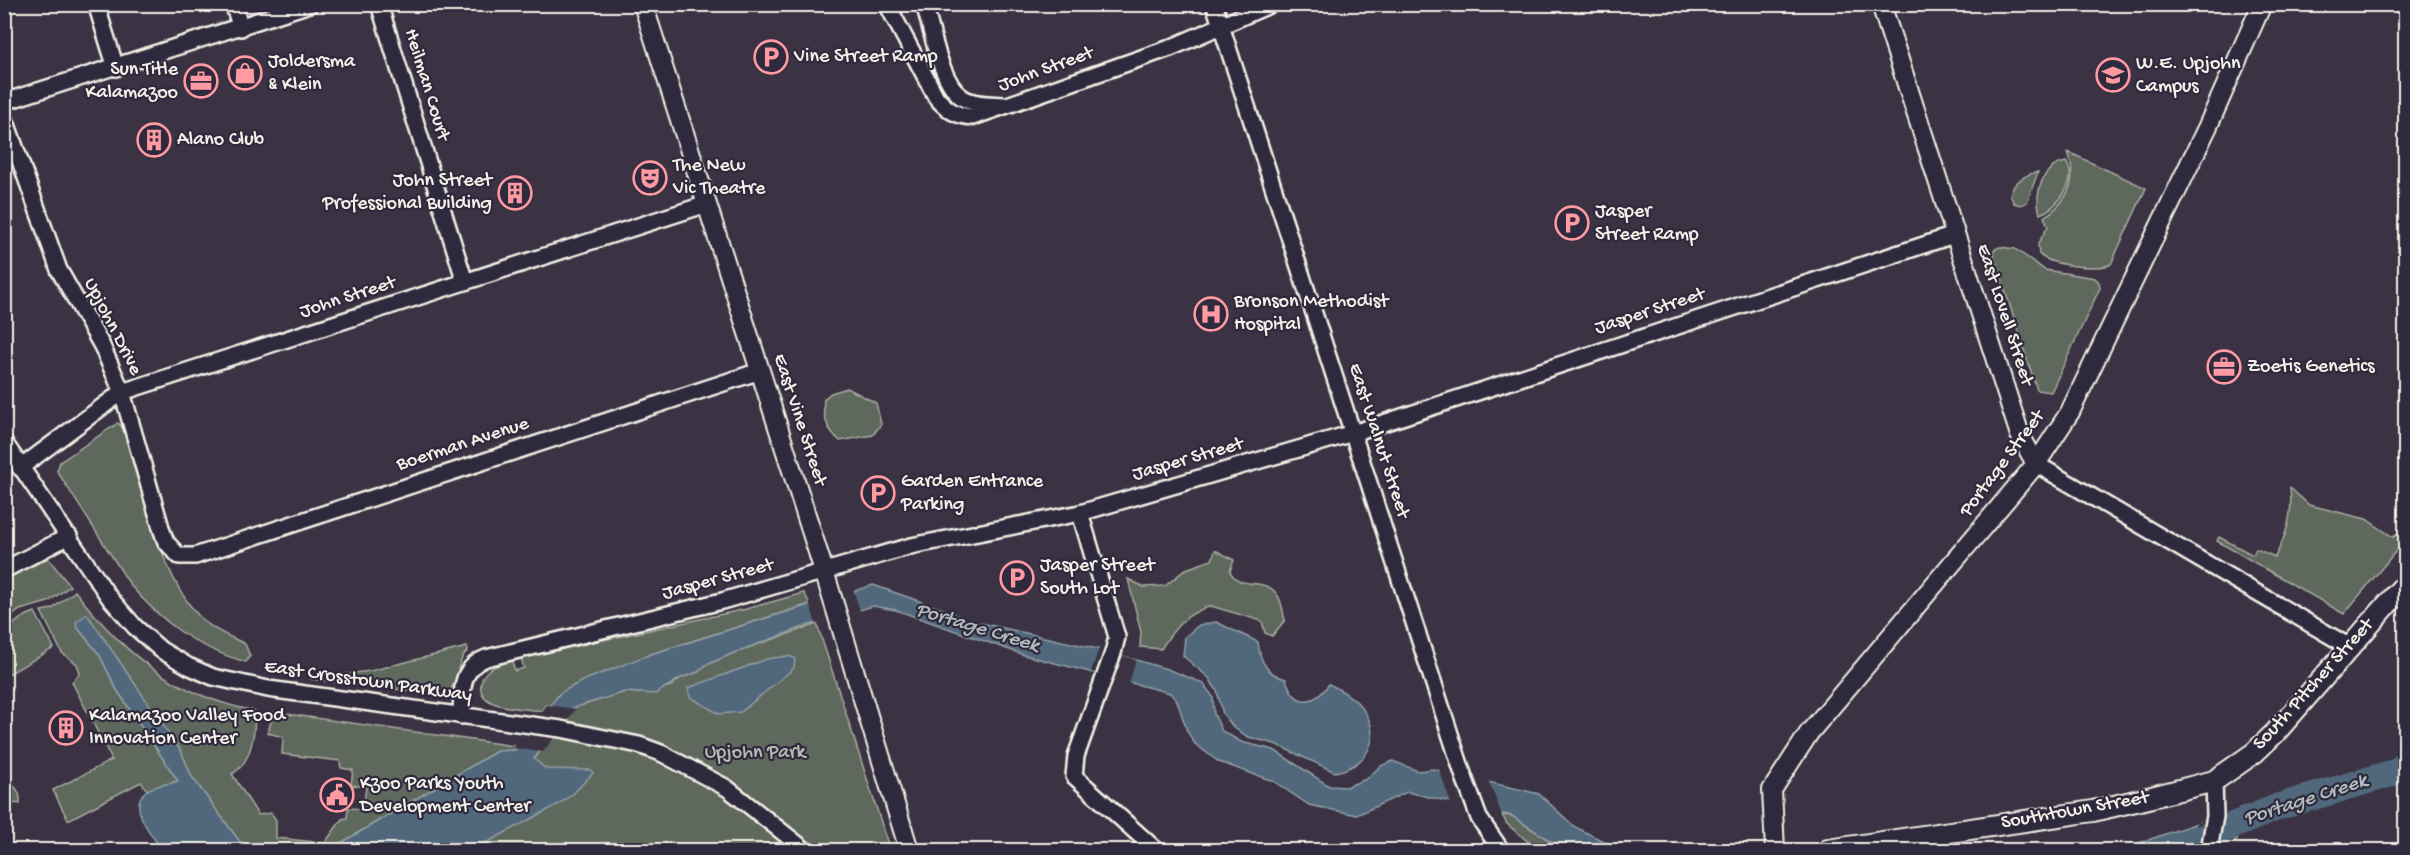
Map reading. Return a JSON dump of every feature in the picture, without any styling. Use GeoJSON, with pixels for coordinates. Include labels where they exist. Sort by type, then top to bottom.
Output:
{"type":"FeatureCollection","features":[{"type":"Feature","properties":{"kind":"main road","name":"South Pitcher Street"},"geometry":{"type":"LineString","coordinates":[[2214,781],[2254,753],[2276,732],[2348,646],[2406,583]]}},
{"type":"Feature","properties":{"kind":"main road","name":"Southtown Street"},"geometry":{"type":"LineString","coordinates":[[1828,850],[2093,810],[2214,781]]}},
{"type":"Feature","properties":{"kind":"street"},"geometry":{"type":"LineString","coordinates":[[96,4],[116,68]]}},
{"type":"Feature","properties":{"kind":"street"},"geometry":{"type":"LineString","coordinates":[[233,4],[241,27]]}},
{"type":"Feature","properties":{"kind":"street"},"geometry":{"type":"LineString","coordinates":[[4,102],[310,4]]}},
{"type":"Feature","properties":{"kind":"street","name":"Heilman Court"},"geometry":{"type":"LineString","coordinates":[[379,4],[465,282]]}},
{"type":"Feature","properties":{"kind":"street","name":"East Vine Street"},"geometry":{"type":"LineString","coordinates":[[643,4],[824,572],[909,850]]}},
{"type":"Feature","properties":{"kind":"street","name":"John Street"},"geometry":{"type":"LineString","coordinates":[[887,4],[936,97],[947,109],[961,116],[973,117],[1179,44],[1271,4]]}},
{"type":"Feature","properties":{"kind":"street","name":"East Walnut Street"},"geometry":{"type":"LineString","coordinates":[[1214,4],[1463,774],[1475,809],[1501,850]]}},
{"type":"Feature","properties":{"kind":"street","name":"East Lovell Street"},"geometry":{"type":"LineString","coordinates":[[1881,4],[2020,435],[2036,464]]}},
{"type":"Feature","properties":{"kind":"street","name":"Portage Street"},"geometry":{"type":"LineString","coordinates":[[1775,850],[1772,790],[1779,775],[1809,733],[2036,464],[2090,375],[2262,4]]}},
{"type":"Feature","properties":{"kind":"street"},"geometry":{"type":"LineString","coordinates":[[924,8],[945,71],[956,92],[974,102],[1010,105]]}},
{"type":"Feature","properties":{"kind":"street","name":"Upjohn Drive"},"geometry":{"type":"LineString","coordinates":[[4,116],[59,270],[102,346],[122,392],[162,531],[166,542],[179,556]]}},
{"type":"Feature","properties":{"kind":"street","name":"John Street"},"geometry":{"type":"LineString","coordinates":[[20,468],[122,392],[707,204]]}},
{"type":"Feature","properties":{"kind":"street","name":"Jasper Street"},"geometry":{"type":"LineString","coordinates":[[461,716],[464,679],[467,669],[475,663],[722,602],[911,546],[1080,513],[1353,433],[1954,235]]}},
{"type":"Feature","properties":{"kind":"street","name":"Boerman Avenue"},"geometry":{"type":"LineString","coordinates":[[179,556],[195,556],[760,371]]}},
{"type":"Feature","properties":{"kind":"street","name":"East Crosstown Parkway"},"geometry":{"type":"LineString","coordinates":[[4,441],[20,468],[109,597],[135,627],[161,650],[188,666],[213,677],[268,690],[616,738],[661,753],[727,788],[805,850]]}},
{"type":"Feature","properties":{"kind":"street"},"geometry":{"type":"LineString","coordinates":[[2036,464],[2348,646]]}},
{"type":"Feature","properties":{"kind":"street"},"geometry":{"type":"LineString","coordinates":[[1080,513],[1117,637],[1076,756],[1074,776],[1156,850]]}},
{"type":"Feature","properties":{"kind":"street"},"geometry":{"type":"LineString","coordinates":[[4,570],[69,536]]}},
{"type":"Feature","properties":{"kind":"street"},"geometry":{"type":"LineString","coordinates":[[2210,850],[2214,816],[2214,781]]}},
{"type":"Feature","properties":{"kind":"green space"},"geometry":{"type":"Polygon","coordinates":[[[2068,152],[2146,188],[2111,264],[2096,267],[2074,266],[2052,261],[2039,254],[2038,244],[2048,226],[2044,217],[2060,204],[2069,189],[2072,172],[2068,152]]]}},
{"type":"Feature","properties":{"kind":"green space"},"geometry":{"type":"Polygon","coordinates":[[[2066,162],[2070,177],[2065,192],[2060,200],[2040,214],[2038,198],[2042,182],[2051,169],[2066,162]]]}},
{"type":"Feature","properties":{"kind":"green space"},"geometry":{"type":"Polygon","coordinates":[[[2038,172],[2027,202],[2021,205],[2014,203],[2010,195],[2014,186],[2025,177],[2038,172]]]}},
{"type":"Feature","properties":{"kind":"green space"},"geometry":{"type":"Polygon","coordinates":[[[1999,247],[2015,249],[2045,270],[2095,278],[2099,282],[2100,288],[2051,392],[2037,390],[1994,256],[1994,250],[1999,247]]]}},
{"type":"Feature","properties":{"kind":"green space"},"geometry":{"type":"Polygon","coordinates":[[[847,388],[876,403],[881,424],[873,435],[840,441],[829,427],[825,417],[824,399],[831,393],[847,388]]]}},
{"type":"Feature","properties":{"kind":"green space"},"geometry":{"type":"Polygon","coordinates":[[[118,423],[124,429],[153,527],[173,577],[185,598],[203,620],[220,632],[245,644],[250,656],[246,662],[212,650],[182,633],[143,599],[131,586],[57,471],[60,462],[118,423]]]}},
{"type":"Feature","properties":{"kind":"green space"},"geometry":{"type":"Polygon","coordinates":[[[2290,488],[2309,505],[2366,519],[2393,537],[2400,533],[2405,540],[2344,614],[2217,541],[2219,537],[2253,555],[2256,549],[2275,557],[2288,524],[2291,507],[2290,488]]]}},
{"type":"Feature","properties":{"kind":"green space"},"geometry":{"type":"Polygon","coordinates":[[[1215,550],[1234,560],[1230,571],[1234,577],[1246,583],[1267,586],[1273,590],[1279,598],[1285,620],[1272,636],[1265,633],[1262,621],[1211,606],[1194,613],[1182,622],[1161,649],[1140,647],[1141,632],[1128,579],[1144,587],[1165,586],[1186,569],[1212,560],[1215,550]]]}},
{"type":"Feature","properties":{"kind":"green space"},"geometry":{"type":"Polygon","coordinates":[[[48,558],[70,586],[48,602],[20,610],[5,621],[5,580],[48,558]]]}},
{"type":"Feature","properties":{"kind":"green space"},"geometry":{"type":"Polygon","coordinates":[[[75,591],[113,635],[154,669],[200,695],[255,711],[251,747],[244,763],[232,774],[258,815],[271,813],[276,820],[276,838],[325,843],[342,819],[347,818],[348,808],[363,809],[366,787],[351,785],[353,770],[341,768],[340,761],[282,754],[283,737],[268,733],[273,712],[514,746],[515,750],[497,751],[329,850],[246,850],[192,777],[181,751],[86,614],[77,627],[99,654],[117,690],[178,781],[147,790],[141,782],[68,820],[53,790],[112,760],[72,682],[80,673],[77,664],[62,653],[41,611],[52,609],[75,591]]]}},
{"type":"Feature","properties":{"kind":"green space"},"geometry":{"type":"Polygon","coordinates":[[[804,593],[810,604],[651,654],[560,693],[551,706],[546,705],[542,711],[503,706],[486,699],[482,693],[482,678],[488,671],[512,661],[515,671],[524,668],[521,658],[746,609],[804,593]]]}},
{"type":"Feature","properties":{"kind":"green space"},"geometry":{"type":"Polygon","coordinates":[[[35,612],[54,648],[9,674],[5,653],[7,636],[17,622],[35,612]]]}},
{"type":"Feature","properties":{"kind":"green space","name":"Upjohn Park"},"geometry":{"type":"Polygon","coordinates":[[[817,624],[890,850],[371,850],[534,759],[573,708],[625,692],[640,693],[671,686],[681,678],[698,672],[706,665],[736,652],[817,624]]]}},
{"type":"Feature","properties":{"kind":"green space"},"geometry":{"type":"Polygon","coordinates":[[[467,647],[468,650],[461,661],[453,686],[445,695],[310,679],[370,671],[467,647]]]}},
{"type":"Feature","properties":{"kind":"green space"},"geometry":{"type":"Polygon","coordinates":[[[5,783],[17,790],[20,804],[12,803],[5,807],[5,783]]]}},
{"type":"Feature","properties":{"kind":"green space"},"geometry":{"type":"Polygon","coordinates":[[[1502,815],[1512,816],[1564,850],[1538,850],[1507,824],[1502,815]]]}},
{"type":"Feature","properties":{"kind":"water"},"geometry":{"type":"Polygon","coordinates":[[[873,585],[967,620],[1098,649],[1167,669],[1203,683],[1213,697],[1214,714],[1222,731],[1241,742],[1274,750],[1329,786],[1346,787],[1366,779],[1381,766],[1393,761],[1418,771],[1433,769],[1539,794],[1575,827],[1621,850],[1564,850],[1512,816],[1407,792],[1357,815],[1309,805],[1273,781],[1219,762],[1195,744],[1187,731],[1177,701],[1170,693],[1024,655],[896,610],[873,606],[806,626],[736,652],[706,665],[698,672],[681,678],[655,694],[625,692],[573,708],[534,759],[546,769],[591,770],[593,773],[574,793],[559,804],[486,843],[448,850],[329,850],[497,751],[515,750],[560,693],[582,681],[651,654],[873,585]]]}},
{"type":"Feature","properties":{"kind":"water"},"geometry":{"type":"Polygon","coordinates":[[[87,614],[181,751],[192,777],[246,850],[162,850],[153,837],[140,813],[141,798],[149,789],[178,781],[117,690],[99,654],[77,627],[76,622],[87,614]]]}},
{"type":"Feature","properties":{"kind":"water"},"geometry":{"type":"Polygon","coordinates":[[[1216,622],[1258,642],[1265,666],[1273,674],[1286,679],[1289,688],[1299,699],[1310,700],[1317,697],[1329,684],[1357,702],[1370,724],[1372,735],[1366,754],[1348,768],[1335,772],[1275,744],[1248,737],[1234,728],[1223,714],[1217,691],[1209,678],[1183,656],[1185,637],[1199,625],[1216,622]]]}},
{"type":"Feature","properties":{"kind":"water"},"geometry":{"type":"Polygon","coordinates":[[[787,656],[795,658],[794,668],[741,712],[719,714],[690,697],[688,688],[767,659],[787,656]]]}},
{"type":"Feature","properties":{"kind":"water"},"geometry":{"type":"Polygon","coordinates":[[[2244,807],[2237,841],[2212,850],[2119,850],[2244,807]]]}},
{"type":"Feature","properties":{"kind":"pier"},"geometry":{"type":"Polygon","coordinates":[[[853,589],[860,611],[816,624],[809,602],[853,589]]]}},
{"type":"Feature","properties":{"kind":"pier"},"geometry":{"type":"Polygon","coordinates":[[[1099,648],[1136,660],[1129,684],[1091,672],[1099,648]]]}},
{"type":"Feature","properties":{"kind":"pier"},"geometry":{"type":"Polygon","coordinates":[[[547,705],[576,709],[543,752],[513,748],[547,705]]]}},
{"type":"Feature","properties":{"kind":"pier"},"geometry":{"type":"Polygon","coordinates":[[[1439,769],[1488,779],[1502,815],[1451,804],[1439,769]]]}},
{"type":"Feature","properties":{"kind":"pier"},"geometry":{"type":"Polygon","coordinates":[[[2239,807],[2233,844],[2216,850],[2191,850],[2196,823],[2239,807]]]}},
{"type":"Feature","properties":{"kind":"waterway","name":"Portage Creek"},"geometry":{"type":"LineString","coordinates":[[2173,850],[2278,807],[2396,772],[2406,764]]}},
{"type":"Feature","properties":{"kind":"place","name":"Vine Street Ramp"},"geometry":{"type":"Point","coordinates":[771,57]}},
{"type":"Feature","properties":{"kind":"place","name":"Joldersma & Klein"},"geometry":{"type":"Point","coordinates":[245,73]}},
{"type":"Feature","properties":{"kind":"place","name":"W.E. Upjohn Campus"},"geometry":{"type":"Point","coordinates":[2113,75]}},
{"type":"Feature","properties":{"kind":"place","name":"Sun Title Kalamazoo"},"geometry":{"type":"Point","coordinates":[201,81]}},
{"type":"Feature","properties":{"kind":"place","name":"Alano Club"},"geometry":{"type":"Point","coordinates":[154,140]}},
{"type":"Feature","properties":{"kind":"place","name":"The New Vic Theatre"},"geometry":{"type":"Point","coordinates":[650,178]}},
{"type":"Feature","properties":{"kind":"place","name":"John Street Professional Building"},"geometry":{"type":"Point","coordinates":[515,193]}},
{"type":"Feature","properties":{"kind":"place","name":"Jasper Street Ramp"},"geometry":{"type":"Point","coordinates":[1572,223]}},
{"type":"Feature","properties":{"kind":"place","name":"Bronson Methodist Hospital"},"geometry":{"type":"Point","coordinates":[1211,314]}},
{"type":"Feature","properties":{"kind":"place","name":"Zoetis Genetics"},"geometry":{"type":"Point","coordinates":[2224,367]}},
{"type":"Feature","properties":{"kind":"place","name":"Garden Entrance Parking"},"geometry":{"type":"Point","coordinates":[878,493]}},
{"type":"Feature","properties":{"kind":"place","name":"Jasper Street South Lot"},"geometry":{"type":"Point","coordinates":[1017,578]}},
{"type":"Feature","properties":{"kind":"place","name":"Kalamazoo Valley Food Innovation Center"},"geometry":{"type":"Point","coordinates":[66,728]}},
{"type":"Feature","properties":{"kind":"place","name":"Kzoo Parks Youth Development Center"},"geometry":{"type":"Point","coordinates":[337,795]}}]}
